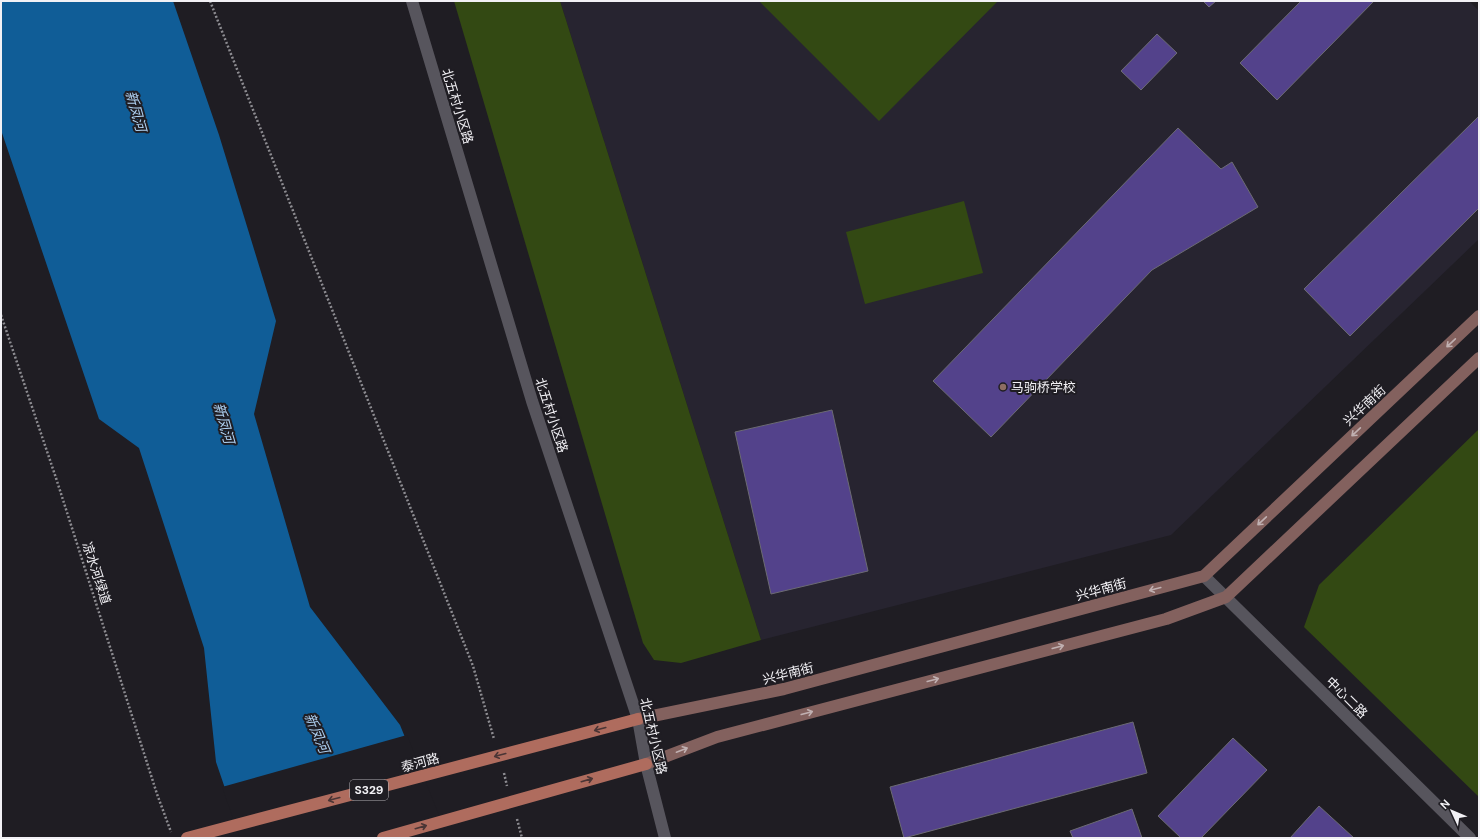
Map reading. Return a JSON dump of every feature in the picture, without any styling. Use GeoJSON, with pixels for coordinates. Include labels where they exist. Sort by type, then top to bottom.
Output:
{"type":"FeatureCollection","features":[{"type":"Feature","properties":{"kind":"main road","name":"兴华南街"},"geometry":{"type":"LineString","coordinates":[[638,719],[784,689],[1204,576],[1479,316]]}},
{"type":"Feature","properties":{"kind":"main road"},"geometry":{"type":"LineString","coordinates":[[383,838],[646,764],[717,737],[1166,619],[1226,597],[1479,358]]}},
{"type":"Feature","properties":{"kind":"main road","name":"泰河路"},"geometry":{"type":"LineString","coordinates":[[187,838],[638,719]]}},
{"type":"Feature","properties":{"kind":"street","name":"北五村小区路"},"geometry":{"type":"LineString","coordinates":[[412,1],[532,401],[638,719],[646,764],[665,838]]}},
{"type":"Feature","properties":{"kind":"street","name":"中心二路"},"geometry":{"type":"LineString","coordinates":[[1204,576],[1470,838]]}},
{"type":"Feature","properties":{"kind":"path"},"geometry":{"type":"LineString","coordinates":[[210,1],[473,666],[496,746]]}},
{"type":"Feature","properties":{"kind":"path","name":"凉水河绿道"},"geometry":{"type":"LineString","coordinates":[[1,315],[56,478],[157,794],[173,838]]}},
{"type":"Feature","properties":{"kind":"path"},"geometry":{"type":"LineString","coordinates":[[503,769],[509,792]]}},
{"type":"Feature","properties":{"kind":"path"},"geometry":{"type":"LineString","coordinates":[[516,815],[522,838]]}},
{"type":"Feature","properties":{"kind":"shaded area","name":"马驹桥学校"},"geometry":{"type":"Polygon","coordinates":[[[560,1],[1469,1],[1479,11],[1479,239],[1171,535],[761,640],[560,1]]]}},
{"type":"Feature","properties":{"kind":"green space"},"geometry":{"type":"Polygon","coordinates":[[[454,1],[560,1],[761,640],[681,663],[654,660],[643,643],[454,1]]]}},
{"type":"Feature","properties":{"kind":"green space"},"geometry":{"type":"Polygon","coordinates":[[[759,1],[998,1],[879,121],[759,1]]]}},
{"type":"Feature","properties":{"kind":"green space"},"geometry":{"type":"Polygon","coordinates":[[[964,201],[983,273],[865,304],[846,232],[964,201]]]}},
{"type":"Feature","properties":{"kind":"green space"},"geometry":{"type":"Polygon","coordinates":[[[1479,429],[1479,797],[1304,627],[1319,585],[1479,429]]]}},
{"type":"Feature","properties":{"kind":"water","name":"新凤河"},"geometry":{"type":"Polygon","coordinates":[[[1,1],[173,1],[219,135],[276,321],[254,414],[310,607],[400,725],[446,838],[242,838],[216,762],[204,648],[139,448],[99,419],[1,130],[1,1]]]}},
{"type":"Feature","properties":{"kind":"pier"},"geometry":{"type":"Polygon","coordinates":[[[407,735],[448,838],[240,838],[222,787],[407,735]]]}},
{"type":"Feature","properties":{"kind":"building"},"geometry":{"type":"Polygon","coordinates":[[[1203,1],[1216,1],[1209,7],[1203,1]]]}},
{"type":"Feature","properties":{"kind":"building"},"geometry":{"type":"Polygon","coordinates":[[[1301,1],[1374,1],[1277,100],[1240,63],[1301,1]]]}},
{"type":"Feature","properties":{"kind":"building"},"geometry":{"type":"Polygon","coordinates":[[[1157,34],[1177,53],[1141,90],[1121,71],[1157,34]]]}},
{"type":"Feature","properties":{"kind":"building"},"geometry":{"type":"Polygon","coordinates":[[[1479,116],[1479,208],[1350,336],[1304,289],[1479,116]]]}},
{"type":"Feature","properties":{"kind":"building"},"geometry":{"type":"Polygon","coordinates":[[[1178,128],[1221,169],[1232,162],[1258,207],[1152,270],[991,437],[933,381],[1178,128]]]}},
{"type":"Feature","properties":{"kind":"building"},"geometry":{"type":"Polygon","coordinates":[[[832,410],[868,571],[771,594],[735,432],[832,410]]]}},
{"type":"Feature","properties":{"kind":"building"},"geometry":{"type":"Polygon","coordinates":[[[1133,722],[1147,773],[904,838],[890,787],[1133,722]]]}},
{"type":"Feature","properties":{"kind":"building"},"geometry":{"type":"Polygon","coordinates":[[[1233,738],[1267,770],[1201,838],[1181,838],[1158,816],[1233,738]]]}},
{"type":"Feature","properties":{"kind":"building"},"geometry":{"type":"Polygon","coordinates":[[[1319,806],[1354,838],[1290,838],[1319,806]]]}},
{"type":"Feature","properties":{"kind":"building"},"geometry":{"type":"Polygon","coordinates":[[[1132,809],[1142,838],[1073,838],[1070,831],[1132,809]]]}},
{"type":"Feature","properties":{"kind":"place","name":"马驹桥学校"},"geometry":{"type":"Point","coordinates":[1003,387]}}]}
